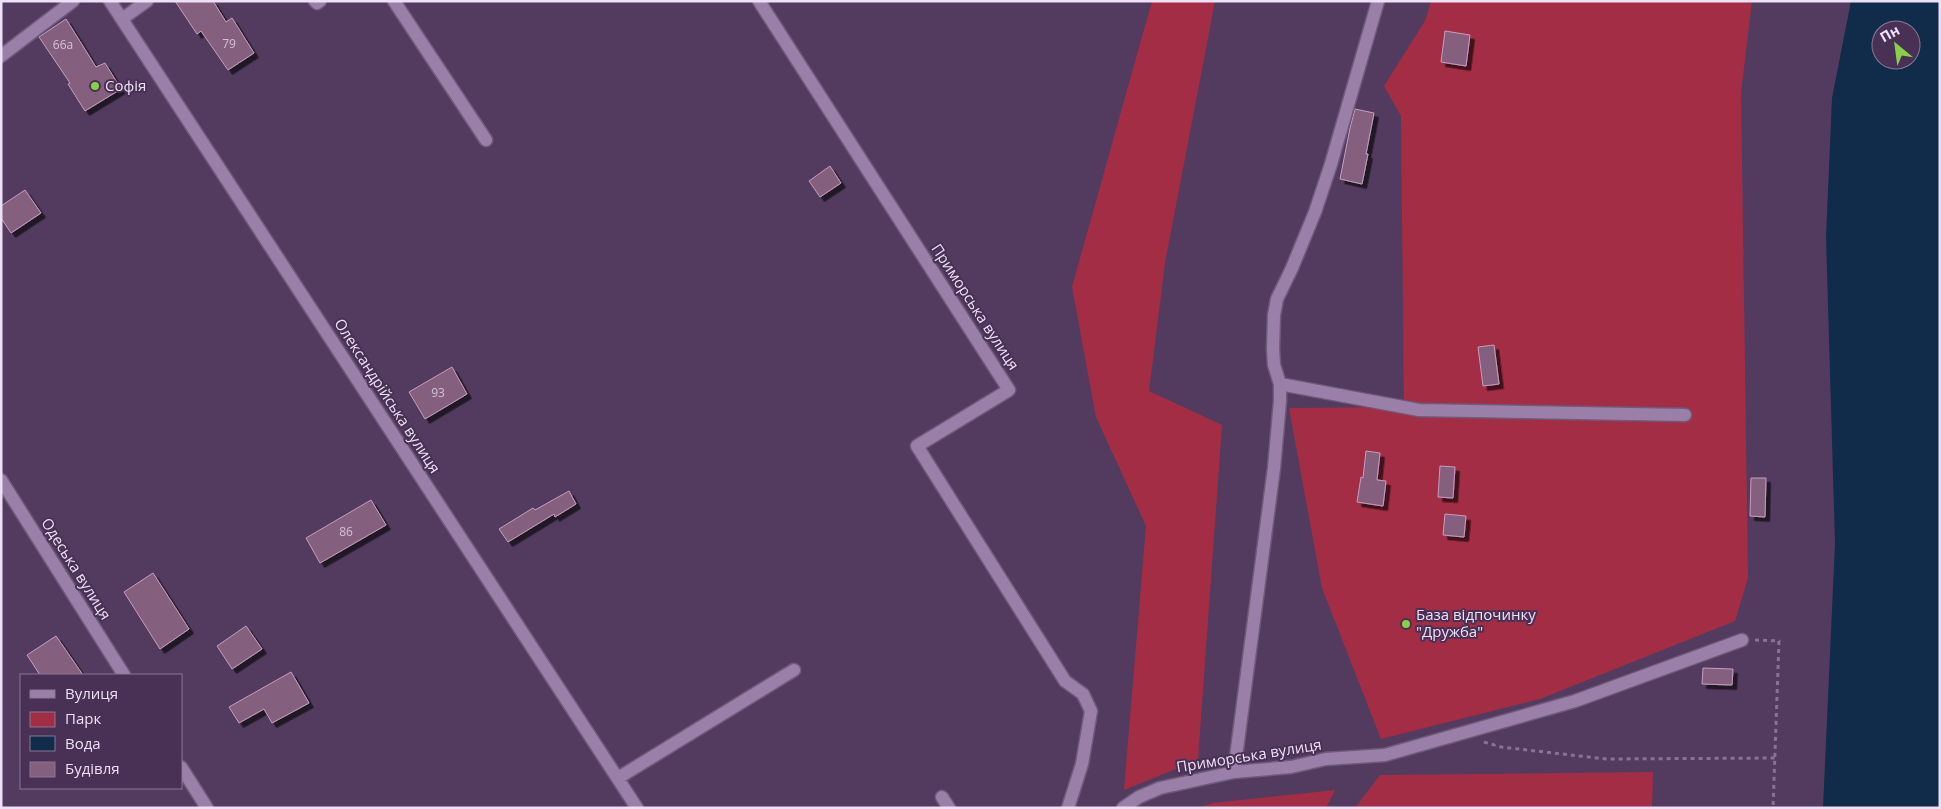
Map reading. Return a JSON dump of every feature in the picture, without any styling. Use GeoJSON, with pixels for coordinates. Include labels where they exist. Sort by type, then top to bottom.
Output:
{"type":"FeatureCollection","features":[{"type":"Feature","properties":{"kind":"street"},"geometry":{"type":"LineString","coordinates":[[1,56],[73,1]]}},
{"type":"Feature","properties":{"kind":"street","name":"Олександрійська вулиця"},"geometry":{"type":"LineString","coordinates":[[110,1],[637,808]]}},
{"type":"Feature","properties":{"kind":"street"},"geometry":{"type":"LineString","coordinates":[[122,18],[147,1]]}},
{"type":"Feature","properties":{"kind":"street"},"geometry":{"type":"LineString","coordinates":[[315,1],[316,4],[320,1]]}},
{"type":"Feature","properties":{"kind":"street"},"geometry":{"type":"LineString","coordinates":[[394,1],[486,140]]}},
{"type":"Feature","properties":{"kind":"street","name":"Приморська вулиця"},"geometry":{"type":"LineString","coordinates":[[759,1],[1009,390],[917,446],[1065,681],[1083,694],[1091,711],[1082,764],[1068,808]]}},
{"type":"Feature","properties":{"kind":"street"},"geometry":{"type":"LineString","coordinates":[[1234,772],[1274,468],[1280,384],[1274,365],[1274,315],[1277,299],[1315,212],[1331,164],[1378,1]]}},
{"type":"Feature","properties":{"kind":"street"},"geometry":{"type":"LineString","coordinates":[[1280,384],[1419,410],[1685,416]]}},
{"type":"Feature","properties":{"kind":"street","name":"Одеська вулиця"},"geometry":{"type":"LineString","coordinates":[[1,480],[123,674]]}},
{"type":"Feature","properties":{"kind":"street","name":"Приморська вулиця"},"geometry":{"type":"LineString","coordinates":[[1123,808],[1139,797],[1160,788],[1234,772],[1291,767],[1326,759],[1386,755],[1574,701],[1742,640]]}},
{"type":"Feature","properties":{"kind":"street"},"geometry":{"type":"LineString","coordinates":[[618,778],[794,670]]}},
{"type":"Feature","properties":{"kind":"street"},"geometry":{"type":"LineString","coordinates":[[182,768],[207,808]]}},
{"type":"Feature","properties":{"kind":"path"},"geometry":{"type":"LineString","coordinates":[[1742,640],[1779,641],[1773,808]]}},
{"type":"Feature","properties":{"kind":"path"},"geometry":{"type":"LineString","coordinates":[[1460,734],[1501,747],[1606,759],[1776,758]]}},
{"type":"Feature","properties":{"kind":"green space"},"geometry":{"type":"Polygon","coordinates":[[[1152,1],[1215,1],[1165,263],[1149,391],[1222,425],[1198,760],[1124,790],[1146,526],[1096,417],[1072,287],[1152,1]]]}},
{"type":"Feature","properties":{"kind":"green space"},"geometry":{"type":"Polygon","coordinates":[[[1431,1],[1752,1],[1741,93],[1748,578],[1735,621],[1540,699],[1381,739],[1322,588],[1289,408],[1404,407],[1401,116],[1384,86],[1425,21],[1431,1]]]}},
{"type":"Feature","properties":{"kind":"green space"},"geometry":{"type":"Polygon","coordinates":[[[1653,772],[1652,808],[1355,808],[1380,775],[1653,772]]]}},
{"type":"Feature","properties":{"kind":"green space"},"geometry":{"type":"Polygon","coordinates":[[[1335,790],[1326,808],[1198,808],[1213,803],[1335,790]]]}},
{"type":"Feature","properties":{"kind":"water"},"geometry":{"type":"Polygon","coordinates":[[[1851,1],[1940,1],[1940,808],[1823,808],[1835,543],[1826,237],[1832,98],[1851,1]]]}},
{"type":"Feature","properties":{"kind":"building"},"geometry":{"type":"Polygon","coordinates":[[[175,1],[213,1],[226,22],[232,18],[254,53],[228,70],[201,31],[197,34],[175,1]]]}},
{"type":"Feature","properties":{"kind":"building"},"geometry":{"type":"Polygon","coordinates":[[[66,19],[96,67],[105,63],[121,89],[85,111],[68,84],[70,83],[39,37],[66,19]]]}},
{"type":"Feature","properties":{"kind":"building"},"geometry":{"type":"Polygon","coordinates":[[[1445,31],[1470,35],[1466,66],[1441,62],[1445,31]]]}},
{"type":"Feature","properties":{"kind":"building"},"geometry":{"type":"Polygon","coordinates":[[[1355,109],[1374,113],[1362,184],[1340,179],[1355,109]]]}},
{"type":"Feature","properties":{"kind":"building"},"geometry":{"type":"Polygon","coordinates":[[[830,166],[841,183],[820,197],[809,181],[830,166]]]}},
{"type":"Feature","properties":{"kind":"building"},"geometry":{"type":"Polygon","coordinates":[[[25,190],[41,213],[11,233],[1,218],[1,206],[25,190]]]}},
{"type":"Feature","properties":{"kind":"building"},"geometry":{"type":"Polygon","coordinates":[[[1494,345],[1499,384],[1483,386],[1478,347],[1494,345]]]}},
{"type":"Feature","properties":{"kind":"building"},"geometry":{"type":"Polygon","coordinates":[[[452,367],[467,394],[425,419],[409,392],[452,367]]]}},
{"type":"Feature","properties":{"kind":"building"},"geometry":{"type":"Polygon","coordinates":[[[1366,451],[1380,453],[1377,480],[1386,481],[1383,506],[1357,502],[1361,477],[1363,478],[1366,451]]]}},
{"type":"Feature","properties":{"kind":"building"},"geometry":{"type":"Polygon","coordinates":[[[1440,466],[1455,467],[1453,498],[1438,497],[1440,466]]]}},
{"type":"Feature","properties":{"kind":"building"},"geometry":{"type":"Polygon","coordinates":[[[1751,478],[1766,478],[1765,517],[1750,516],[1751,478]]]}},
{"type":"Feature","properties":{"kind":"building"},"geometry":{"type":"Polygon","coordinates":[[[569,491],[576,504],[555,517],[554,514],[508,542],[499,529],[533,508],[535,510],[569,491]]]}},
{"type":"Feature","properties":{"kind":"building"},"geometry":{"type":"Polygon","coordinates":[[[371,500],[386,525],[320,563],[306,538],[371,500]]]}},
{"type":"Feature","properties":{"kind":"building"},"geometry":{"type":"Polygon","coordinates":[[[1445,514],[1466,516],[1464,537],[1443,535],[1445,514]]]}},
{"type":"Feature","properties":{"kind":"building"},"geometry":{"type":"Polygon","coordinates":[[[153,573],[189,629],[160,649],[124,592],[153,573]]]}},
{"type":"Feature","properties":{"kind":"building"},"geometry":{"type":"Polygon","coordinates":[[[246,626],[262,649],[232,669],[217,646],[246,626]]]}},
{"type":"Feature","properties":{"kind":"building"},"geometry":{"type":"Polygon","coordinates":[[[56,636],[82,674],[39,674],[27,655],[56,636]]]}},
{"type":"Feature","properties":{"kind":"building"},"geometry":{"type":"Polygon","coordinates":[[[1703,668],[1733,669],[1732,685],[1702,684],[1703,668]]]}},
{"type":"Feature","properties":{"kind":"building"},"geometry":{"type":"Polygon","coordinates":[[[291,672],[309,703],[272,723],[264,709],[239,723],[229,707],[291,672]]]}},
{"type":"Feature","properties":{"kind":"place","name":"Софія"},"geometry":{"type":"Point","coordinates":[95,86]}},
{"type":"Feature","properties":{"kind":"place","name":"База відпочинку \"Дружба\""},"geometry":{"type":"Point","coordinates":[1406,624]}}]}
